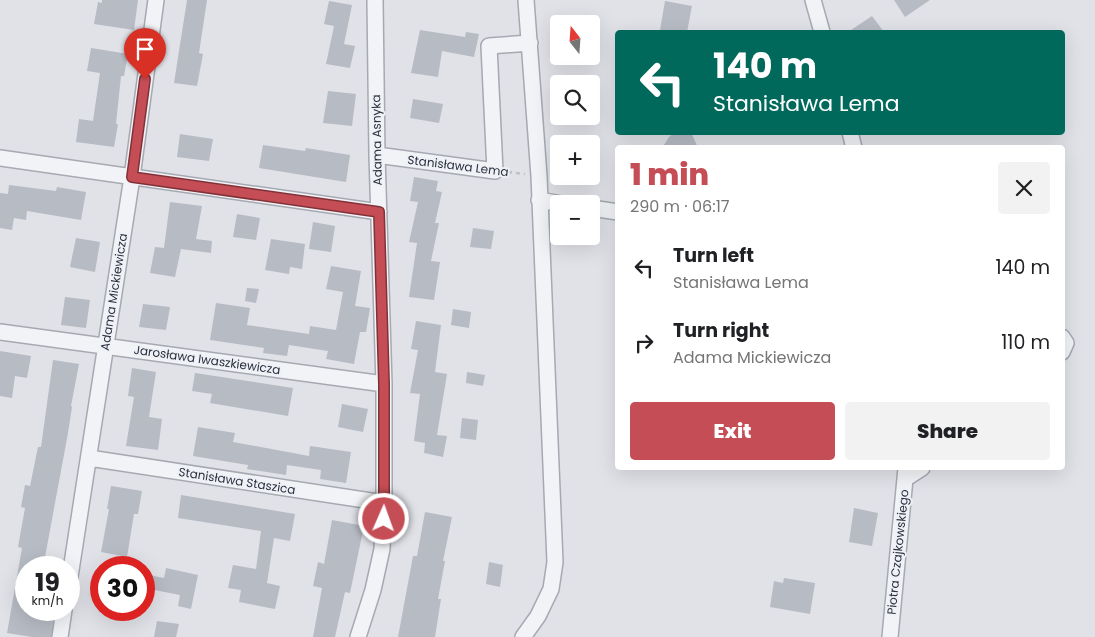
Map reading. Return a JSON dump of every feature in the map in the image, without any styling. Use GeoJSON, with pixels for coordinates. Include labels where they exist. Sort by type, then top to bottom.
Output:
{"type":"FeatureCollection","features":[{"type":"Feature","properties":{"kind":"street","name":"Adama Mickiewicza"},"geometry":{"type":"LineString","coordinates":[[73,556],[132,177],[156,0]]}},
{"type":"Feature","properties":{"kind":"street","name":"Adama Asnyka"},"geometry":{"type":"LineString","coordinates":[[358,637],[373,590],[382,549],[384,504],[384,384],[377,155],[375,0]]}},
{"type":"Feature","properties":{"kind":"street"},"geometry":{"type":"LineString","coordinates":[[523,637],[538,616],[551,589],[555,562],[539,176],[526,0]]}},
{"type":"Feature","properties":{"kind":"street"},"geometry":{"type":"LineString","coordinates":[[813,0],[821,30]]}},
{"type":"Feature","properties":{"kind":"street"},"geometry":{"type":"LineString","coordinates":[[496,171],[489,46],[530,43]]}},
{"type":"Feature","properties":{"kind":"street","name":"Stanisława Lema"},"geometry":{"type":"LineString","coordinates":[[377,155],[496,171]]}},
{"type":"Feature","properties":{"kind":"street"},"geometry":{"type":"LineString","coordinates":[[0,158],[379,212]]}},
{"type":"Feature","properties":{"kind":"street"},"geometry":{"type":"LineString","coordinates":[[539,200],[550,202]]}},
{"type":"Feature","properties":{"kind":"street"},"geometry":{"type":"LineString","coordinates":[[600,209],[615,212]]}},
{"type":"Feature","properties":{"kind":"street","name":"Jarosława Iwaszkiewicza"},"geometry":{"type":"LineString","coordinates":[[0,332],[384,384]]}},
{"type":"Feature","properties":{"kind":"street","name":"Stanisława Staszica"},"geometry":{"type":"LineString","coordinates":[[89,458],[384,504]]}},
{"type":"Feature","properties":{"kind":"street","name":"Piotra Czajkowskiego"},"geometry":{"type":"LineString","coordinates":[[890,637],[906,473]]}},
{"type":"Feature","properties":{"kind":"street"},"geometry":{"type":"LineString","coordinates":[[60,637],[62,621]]}},
{"type":"Feature","properties":{"kind":"path","name":"Stanisława Lema"},"geometry":{"type":"LineString","coordinates":[[496,171],[539,176]]}},
{"type":"Feature","properties":{"kind":"building"},"geometry":{"type":"Polygon","coordinates":[[[102,0],[138,0],[134,30],[94,24],[98,2],[102,3],[102,0]]]}},
{"type":"Feature","properties":{"kind":"building"},"geometry":{"type":"Polygon","coordinates":[[[187,0],[207,0],[199,53],[203,54],[197,86],[174,83],[187,0]]]}},
{"type":"Feature","properties":{"kind":"building"},"geometry":{"type":"Polygon","coordinates":[[[894,0],[930,0],[905,17],[894,0]]]}},
{"type":"Feature","properties":{"kind":"building"},"geometry":{"type":"Polygon","coordinates":[[[329,1],[352,5],[344,44],[355,46],[350,68],[326,64],[334,26],[324,24],[329,1]]]}},
{"type":"Feature","properties":{"kind":"building"},"geometry":{"type":"Polygon","coordinates":[[[665,1],[692,6],[687,30],[660,30],[665,1]]]}},
{"type":"Feature","properties":{"kind":"building"},"geometry":{"type":"Polygon","coordinates":[[[872,16],[882,30],[851,30],[872,16]]]}},
{"type":"Feature","properties":{"kind":"building"},"geometry":{"type":"Polygon","coordinates":[[[420,30],[465,37],[466,32],[479,34],[474,57],[442,51],[438,77],[411,73],[420,30]]]}},
{"type":"Feature","properties":{"kind":"building"},"geometry":{"type":"Polygon","coordinates":[[[91,48],[128,54],[124,76],[121,76],[116,124],[118,124],[114,147],[76,142],[79,119],[93,121],[100,73],[87,71],[91,48]]]}},
{"type":"Feature","properties":{"kind":"building"},"geometry":{"type":"Polygon","coordinates":[[[328,91],[356,94],[352,126],[323,123],[328,91]]]}},
{"type":"Feature","properties":{"kind":"building"},"geometry":{"type":"Polygon","coordinates":[[[413,99],[443,104],[439,123],[410,118],[413,99]]]}},
{"type":"Feature","properties":{"kind":"building"},"geometry":{"type":"Polygon","coordinates":[[[180,134],[213,139],[209,161],[177,157],[180,134]]]}},
{"type":"Feature","properties":{"kind":"building"},"geometry":{"type":"Polygon","coordinates":[[[672,135],[692,135],[697,145],[664,145],[672,135]]]}},
{"type":"Feature","properties":{"kind":"building"},"geometry":{"type":"Polygon","coordinates":[[[263,145],[305,151],[306,148],[350,155],[346,182],[259,168],[263,145]]]}},
{"type":"Feature","properties":{"kind":"building"},"geometry":{"type":"Polygon","coordinates":[[[414,177],[438,181],[436,191],[442,192],[435,223],[439,223],[431,261],[440,262],[434,300],[409,297],[417,243],[409,242],[418,202],[410,201],[414,177]]]}},
{"type":"Feature","properties":{"kind":"building"},"geometry":{"type":"Polygon","coordinates":[[[9,185],[56,191],[57,187],[86,192],[81,220],[27,211],[26,220],[14,218],[12,230],[0,228],[0,193],[8,194],[9,185]]]}},
{"type":"Feature","properties":{"kind":"building"},"geometry":{"type":"Polygon","coordinates":[[[170,202],[202,206],[196,239],[212,241],[211,253],[181,249],[175,277],[150,273],[155,247],[164,248],[170,202]]]}},
{"type":"Feature","properties":{"kind":"building"},"geometry":{"type":"Polygon","coordinates":[[[237,214],[260,218],[256,240],[233,237],[237,214]]]}},
{"type":"Feature","properties":{"kind":"building"},"geometry":{"type":"Polygon","coordinates":[[[313,222],[335,226],[331,252],[309,249],[313,222]]]}},
{"type":"Feature","properties":{"kind":"building"},"geometry":{"type":"Polygon","coordinates":[[[473,228],[494,231],[491,249],[470,247],[473,228]]]}},
{"type":"Feature","properties":{"kind":"building"},"geometry":{"type":"Polygon","coordinates":[[[76,238],[100,242],[95,272],[70,267],[76,238]]]}},
{"type":"Feature","properties":{"kind":"building"},"geometry":{"type":"Polygon","coordinates":[[[271,239],[305,244],[302,269],[290,267],[289,274],[265,270],[271,239]]]}},
{"type":"Feature","properties":{"kind":"building"},"geometry":{"type":"Polygon","coordinates":[[[331,266],[361,271],[355,306],[370,308],[366,332],[360,332],[354,364],[326,359],[328,351],[289,345],[287,356],[263,353],[264,348],[210,340],[216,303],[250,308],[247,325],[309,334],[310,326],[336,330],[343,292],[326,289],[331,266]]]}},
{"type":"Feature","properties":{"kind":"building"},"geometry":{"type":"Polygon","coordinates":[[[247,288],[259,289],[256,303],[245,301],[247,288]]]}},
{"type":"Feature","properties":{"kind":"building"},"geometry":{"type":"Polygon","coordinates":[[[65,297],[90,300],[86,328],[61,325],[65,297]]]}},
{"type":"Feature","properties":{"kind":"building"},"geometry":{"type":"Polygon","coordinates":[[[143,304],[170,307],[166,330],[139,327],[143,304]]]}},
{"type":"Feature","properties":{"kind":"building"},"geometry":{"type":"Polygon","coordinates":[[[453,309],[471,312],[469,328],[451,325],[453,309]]]}},
{"type":"Feature","properties":{"kind":"building"},"geometry":{"type":"Polygon","coordinates":[[[416,321],[441,325],[435,372],[447,374],[437,435],[447,436],[443,457],[424,453],[425,443],[414,441],[420,394],[410,393],[418,350],[411,349],[416,321]]]}},
{"type":"Feature","properties":{"kind":"building"},"geometry":{"type":"Polygon","coordinates":[[[0,351],[31,356],[27,378],[15,376],[12,398],[0,396],[0,351]]]}},
{"type":"Feature","properties":{"kind":"building"},"geometry":{"type":"Polygon","coordinates":[[[53,360],[79,364],[45,556],[21,556],[22,548],[18,547],[25,508],[21,507],[25,485],[30,486],[38,447],[41,447],[53,360]]]}},
{"type":"Feature","properties":{"kind":"building"},"geometry":{"type":"Polygon","coordinates":[[[132,368],[156,372],[149,417],[162,419],[158,450],[126,446],[134,397],[128,396],[132,368]]]}},
{"type":"Feature","properties":{"kind":"building"},"geometry":{"type":"Polygon","coordinates":[[[467,372],[485,375],[483,386],[466,383],[467,372]]]}},
{"type":"Feature","properties":{"kind":"building"},"geometry":{"type":"Polygon","coordinates":[[[195,373],[293,388],[288,416],[210,403],[212,394],[192,391],[195,373]]]}},
{"type":"Feature","properties":{"kind":"building"},"geometry":{"type":"Polygon","coordinates":[[[342,404],[368,409],[363,432],[338,427],[342,404]]]}},
{"type":"Feature","properties":{"kind":"building"},"geometry":{"type":"Polygon","coordinates":[[[462,418],[478,420],[476,440],[460,438],[462,418]]]}},
{"type":"Feature","properties":{"kind":"building"},"geometry":{"type":"Polygon","coordinates":[[[198,427],[235,433],[233,442],[309,456],[310,446],[351,452],[346,483],[320,479],[321,470],[287,465],[286,475],[247,469],[248,465],[193,456],[198,427]]]}},
{"type":"Feature","properties":{"kind":"building"},"geometry":{"type":"Polygon","coordinates":[[[111,486],[142,491],[138,514],[134,514],[127,556],[101,552],[109,509],[107,509],[111,486]]]}},
{"type":"Feature","properties":{"kind":"building"},"geometry":{"type":"Polygon","coordinates":[[[181,495],[295,514],[290,541],[274,538],[267,583],[280,586],[275,609],[239,602],[241,590],[228,588],[233,565],[256,569],[261,531],[178,518],[181,495]]]}},
{"type":"Feature","properties":{"kind":"building"},"geometry":{"type":"Polygon","coordinates":[[[854,508],[878,513],[872,546],[849,542],[854,508]]]}},
{"type":"Feature","properties":{"kind":"building"},"geometry":{"type":"Polygon","coordinates":[[[425,512],[452,517],[443,561],[445,561],[438,599],[441,599],[435,637],[398,637],[413,556],[417,556],[425,512]]]}},
{"type":"Feature","properties":{"kind":"building"},"geometry":{"type":"Polygon","coordinates":[[[332,520],[364,526],[350,593],[345,592],[335,637],[313,637],[322,588],[313,586],[318,562],[324,564],[332,520]]]}},
{"type":"Feature","properties":{"kind":"building"},"geometry":{"type":"Polygon","coordinates":[[[489,562],[503,565],[500,587],[486,584],[489,562]]]}},
{"type":"Feature","properties":{"kind":"building"},"geometry":{"type":"Polygon","coordinates":[[[166,568],[198,575],[191,609],[178,606],[180,595],[155,590],[155,576],[164,578],[166,568]]]}},
{"type":"Feature","properties":{"kind":"building"},"geometry":{"type":"Polygon","coordinates":[[[784,578],[815,583],[810,614],[770,607],[774,581],[783,583],[784,578]]]}},
{"type":"Feature","properties":{"kind":"building"},"geometry":{"type":"Polygon","coordinates":[[[15,588],[15,621],[53,621],[51,637],[32,637],[7,633],[15,588]]]}},
{"type":"Feature","properties":{"kind":"building"},"geometry":{"type":"Polygon","coordinates":[[[157,621],[179,624],[176,637],[154,637],[157,621]]]}},
{"type":"Feature","properties":{"kind":"route"},"geometry":{"type":"LineString","coordinates":[[145,79],[132,177],[379,212],[384,384],[384,519]]}}]}
